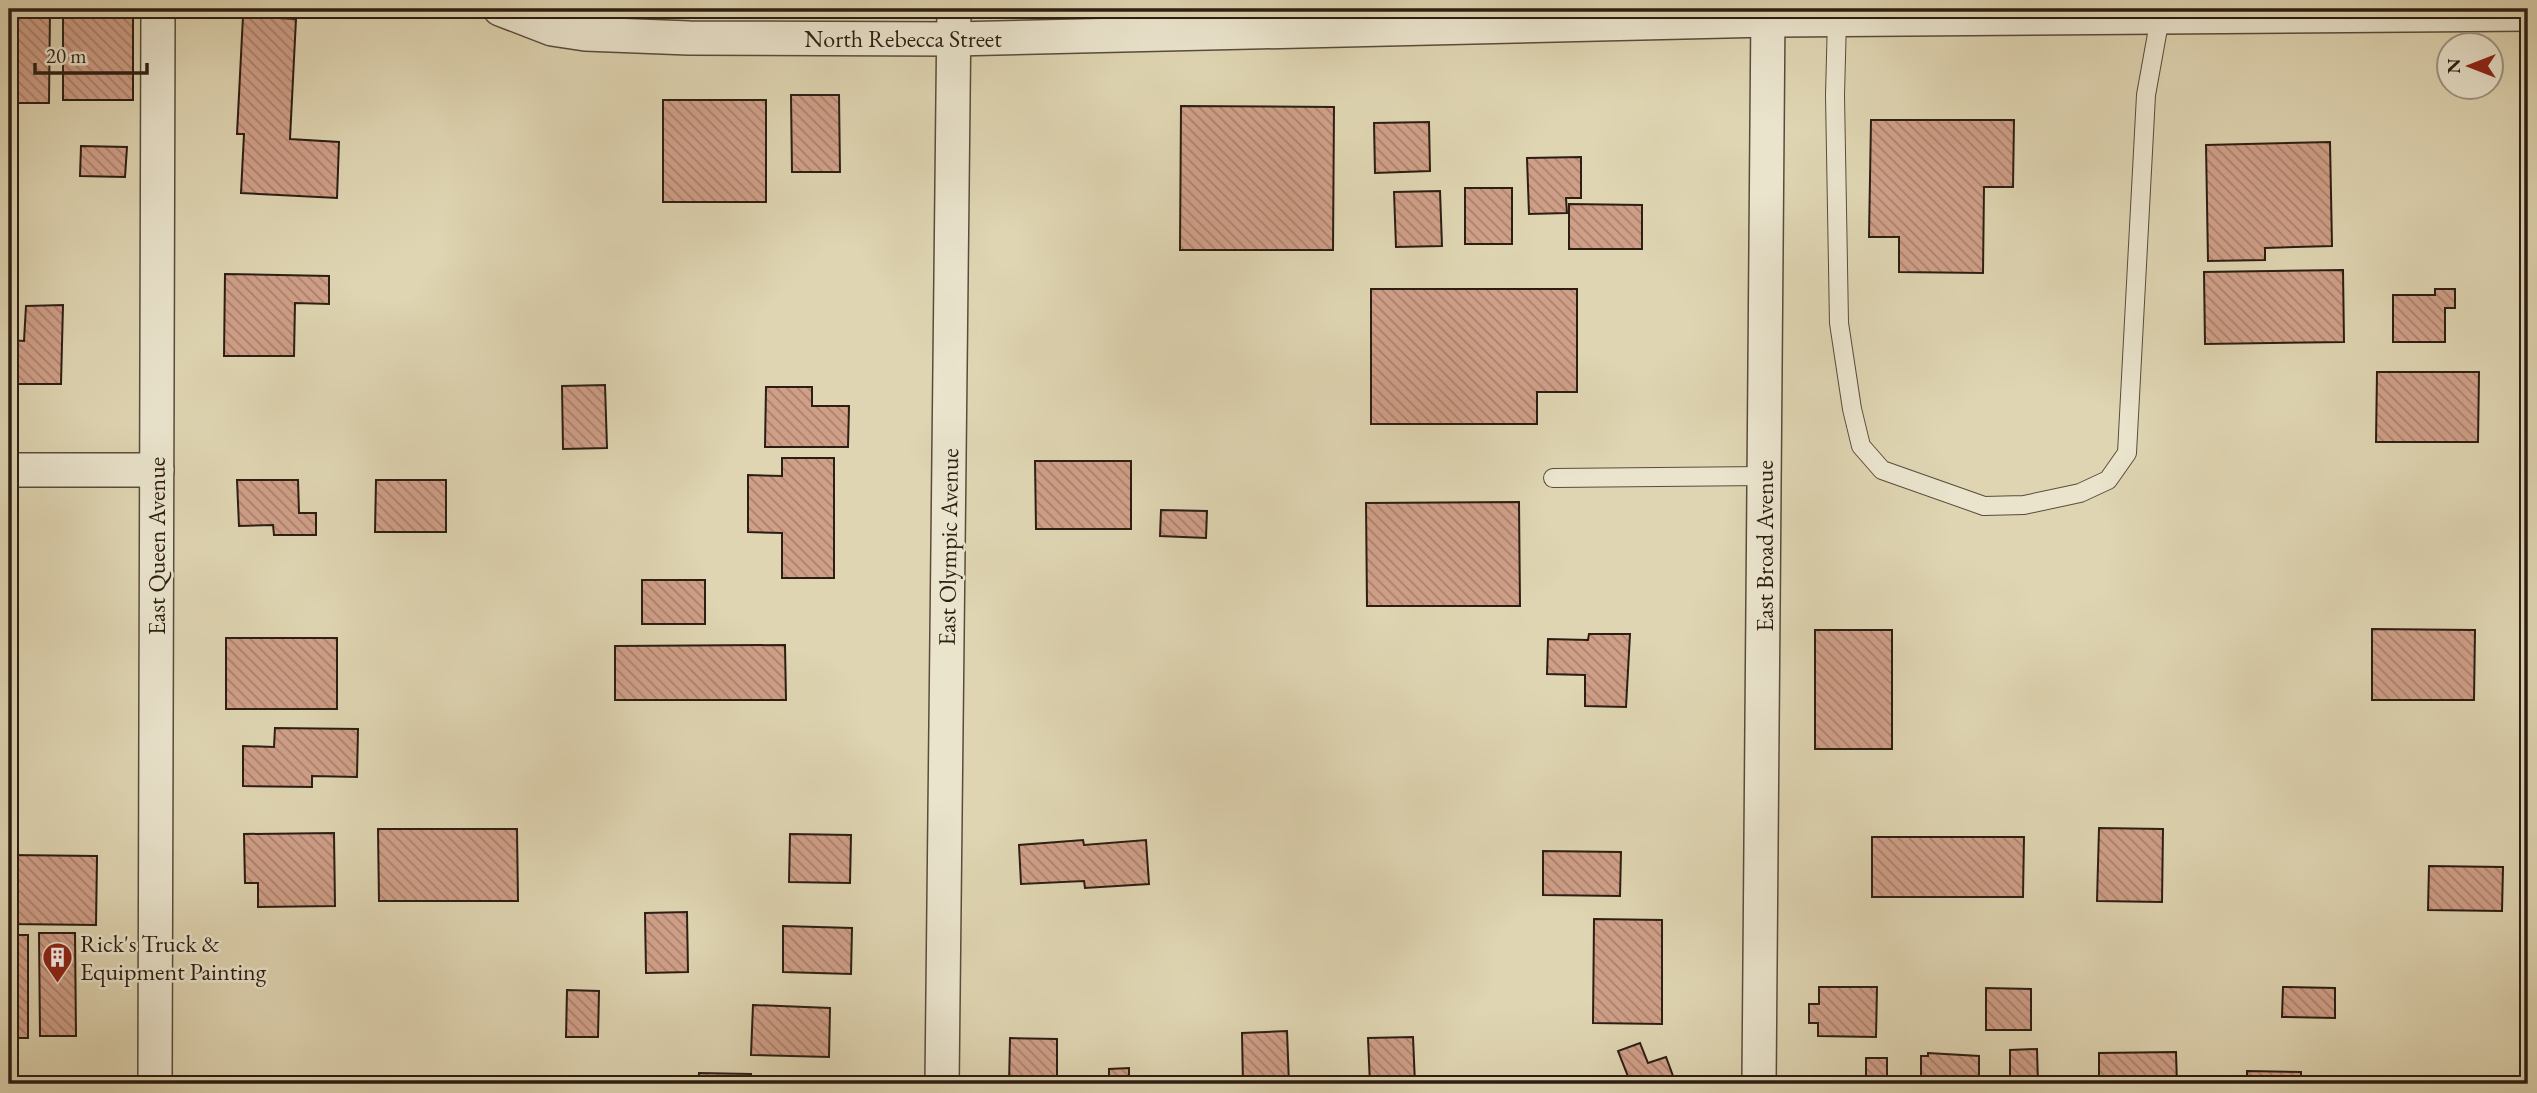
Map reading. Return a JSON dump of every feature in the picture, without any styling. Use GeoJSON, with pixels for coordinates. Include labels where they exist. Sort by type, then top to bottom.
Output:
{"type":"FeatureCollection","features":[{"type":"Feature","properties":{"kind":"street","name":"East Queen Avenue"},"geometry":{"type":"LineString","coordinates":[[155,1084],[158,9]]}},
{"type":"Feature","properties":{"kind":"street","name":"North Rebecca Street"},"geometry":{"type":"LineString","coordinates":[[500,9],[552,29],[585,34],[703,38],[954,24],[1768,14],[1836,19],[2161,13],[2528,14]]}},
{"type":"Feature","properties":{"kind":"street","name":"East Broad Avenue"},"geometry":{"type":"LineString","coordinates":[[1759,1084],[1768,14]]}},
{"type":"Feature","properties":{"kind":"street","name":"East Olympic Avenue"},"geometry":{"type":"LineString","coordinates":[[942,1084],[954,24]]}},
{"type":"Feature","properties":{"kind":"street"},"geometry":{"type":"LineString","coordinates":[[9,470],[157,470]]}},
{"type":"Feature","properties":{"kind":"lane"},"geometry":{"type":"LineString","coordinates":[[1836,19],[1839,323],[1852,409],[1861,446],[1882,470],[1984,506],[2011,506],[2080,493],[2108,480],[2127,453],[2146,95],[2161,13]]}},
{"type":"Feature","properties":{"kind":"lane"},"geometry":{"type":"LineString","coordinates":[[1553,478],[1764,476]]}},
{"type":"Feature","properties":{"kind":"building"},"geometry":{"type":"Polygon","coordinates":[[[9,9],[50,9],[49,103],[9,103],[9,9]]]}},
{"type":"Feature","properties":{"kind":"building"},"geometry":{"type":"Polygon","coordinates":[[[63,9],[133,9],[133,100],[63,100],[63,9]]]}},
{"type":"Feature","properties":{"kind":"building"},"geometry":{"type":"Polygon","coordinates":[[[243,16],[296,19],[290,139],[339,142],[337,198],[241,193],[244,134],[237,134],[243,16]]]}},
{"type":"Feature","properties":{"kind":"building"},"geometry":{"type":"Polygon","coordinates":[[[791,95],[839,95],[840,172],[792,172],[791,95]]]}},
{"type":"Feature","properties":{"kind":"building"},"geometry":{"type":"Polygon","coordinates":[[[663,100],[766,100],[766,202],[663,202],[663,100]]]}},
{"type":"Feature","properties":{"kind":"building"},"geometry":{"type":"Polygon","coordinates":[[[1181,106],[1334,107],[1333,250],[1180,250],[1181,106]]]}},
{"type":"Feature","properties":{"kind":"building"},"geometry":{"type":"Polygon","coordinates":[[[1871,120],[2014,120],[2013,187],[1984,187],[1983,273],[1899,272],[1899,237],[1869,237],[1871,120]]]}},
{"type":"Feature","properties":{"kind":"building"},"geometry":{"type":"Polygon","coordinates":[[[1429,122],[1430,171],[1375,173],[1374,123],[1429,122]]]}},
{"type":"Feature","properties":{"kind":"building"},"geometry":{"type":"Polygon","coordinates":[[[2330,142],[2332,246],[2265,248],[2265,260],[2208,261],[2206,145],[2330,142]]]}},
{"type":"Feature","properties":{"kind":"building"},"geometry":{"type":"Polygon","coordinates":[[[81,146],[127,147],[125,177],[80,176],[81,146]]]}},
{"type":"Feature","properties":{"kind":"building"},"geometry":{"type":"Polygon","coordinates":[[[1581,157],[1581,198],[1566,198],[1567,213],[1529,214],[1527,158],[1581,157]]]}},
{"type":"Feature","properties":{"kind":"building"},"geometry":{"type":"Polygon","coordinates":[[[1465,188],[1512,188],[1512,244],[1465,244],[1465,188]]]}},
{"type":"Feature","properties":{"kind":"building"},"geometry":{"type":"Polygon","coordinates":[[[1440,191],[1442,246],[1396,247],[1394,192],[1440,191]]]}},
{"type":"Feature","properties":{"kind":"building"},"geometry":{"type":"Polygon","coordinates":[[[1569,204],[1642,205],[1642,249],[1569,249],[1569,204]]]}},
{"type":"Feature","properties":{"kind":"building"},"geometry":{"type":"Polygon","coordinates":[[[2343,270],[2344,342],[2205,344],[2204,272],[2343,270]]]}},
{"type":"Feature","properties":{"kind":"building"},"geometry":{"type":"Polygon","coordinates":[[[225,274],[329,276],[329,304],[295,303],[294,356],[224,356],[225,274]]]}},
{"type":"Feature","properties":{"kind":"building"},"geometry":{"type":"Polygon","coordinates":[[[1371,289],[1577,289],[1577,392],[1537,392],[1537,424],[1371,424],[1371,289]]]}},
{"type":"Feature","properties":{"kind":"building"},"geometry":{"type":"Polygon","coordinates":[[[2435,289],[2455,289],[2455,308],[2445,308],[2445,342],[2393,342],[2393,295],[2435,295],[2435,289]]]}},
{"type":"Feature","properties":{"kind":"building"},"geometry":{"type":"Polygon","coordinates":[[[63,305],[61,384],[9,384],[9,340],[24,341],[26,306],[63,305]]]}},
{"type":"Feature","properties":{"kind":"building"},"geometry":{"type":"Polygon","coordinates":[[[2377,372],[2479,372],[2478,442],[2376,442],[2377,372]]]}},
{"type":"Feature","properties":{"kind":"building"},"geometry":{"type":"Polygon","coordinates":[[[605,385],[607,448],[563,449],[562,386],[605,385]]]}},
{"type":"Feature","properties":{"kind":"building"},"geometry":{"type":"Polygon","coordinates":[[[766,387],[812,387],[812,406],[849,406],[848,447],[765,447],[766,387]]]}},
{"type":"Feature","properties":{"kind":"building"},"geometry":{"type":"Polygon","coordinates":[[[782,458],[834,458],[834,578],[782,578],[782,533],[748,532],[748,475],[782,476],[782,458]]]}},
{"type":"Feature","properties":{"kind":"building"},"geometry":{"type":"Polygon","coordinates":[[[1035,461],[1131,461],[1131,529],[1036,529],[1035,461]]]}},
{"type":"Feature","properties":{"kind":"building"},"geometry":{"type":"Polygon","coordinates":[[[237,480],[298,480],[299,513],[316,513],[316,535],[274,535],[273,525],[239,526],[237,480]]]}},
{"type":"Feature","properties":{"kind":"building"},"geometry":{"type":"Polygon","coordinates":[[[376,480],[446,480],[446,532],[375,532],[376,480]]]}},
{"type":"Feature","properties":{"kind":"building"},"geometry":{"type":"Polygon","coordinates":[[[1519,502],[1520,606],[1367,606],[1366,503],[1519,502]]]}},
{"type":"Feature","properties":{"kind":"building"},"geometry":{"type":"Polygon","coordinates":[[[1161,510],[1207,511],[1206,538],[1160,536],[1161,510]]]}},
{"type":"Feature","properties":{"kind":"building"},"geometry":{"type":"Polygon","coordinates":[[[642,580],[705,580],[705,624],[642,624],[642,580]]]}},
{"type":"Feature","properties":{"kind":"building"},"geometry":{"type":"Polygon","coordinates":[[[2372,629],[2475,630],[2474,700],[2372,700],[2372,629]]]}},
{"type":"Feature","properties":{"kind":"building"},"geometry":{"type":"Polygon","coordinates":[[[1815,630],[1892,630],[1892,749],[1815,749],[1815,630]]]}},
{"type":"Feature","properties":{"kind":"building"},"geometry":{"type":"Polygon","coordinates":[[[1589,634],[1630,634],[1626,707],[1585,706],[1585,675],[1547,674],[1548,639],[1588,640],[1589,634]]]}},
{"type":"Feature","properties":{"kind":"building"},"geometry":{"type":"Polygon","coordinates":[[[226,638],[337,638],[337,709],[226,709],[226,638]]]}},
{"type":"Feature","properties":{"kind":"building"},"geometry":{"type":"Polygon","coordinates":[[[785,645],[786,700],[615,700],[615,646],[785,645]]]}},
{"type":"Feature","properties":{"kind":"building"},"geometry":{"type":"Polygon","coordinates":[[[275,728],[358,729],[357,777],[312,776],[312,787],[243,786],[243,746],[274,747],[275,728]]]}},
{"type":"Feature","properties":{"kind":"building"},"geometry":{"type":"Polygon","coordinates":[[[2099,828],[2163,829],[2162,902],[2097,901],[2099,828]]]}},
{"type":"Feature","properties":{"kind":"building"},"geometry":{"type":"Polygon","coordinates":[[[378,829],[517,829],[518,901],[379,901],[378,829]]]}},
{"type":"Feature","properties":{"kind":"building"},"geometry":{"type":"Polygon","coordinates":[[[334,833],[335,906],[258,907],[258,883],[245,883],[244,834],[334,833]]]}},
{"type":"Feature","properties":{"kind":"building"},"geometry":{"type":"Polygon","coordinates":[[[790,834],[851,835],[850,883],[789,882],[790,834]]]}},
{"type":"Feature","properties":{"kind":"building"},"geometry":{"type":"Polygon","coordinates":[[[1872,837],[2024,837],[2023,897],[1872,897],[1872,837]]]}},
{"type":"Feature","properties":{"kind":"building"},"geometry":{"type":"Polygon","coordinates":[[[1083,840],[1084,845],[1146,840],[1149,884],[1085,888],[1084,881],[1021,884],[1019,845],[1083,840]]]}},
{"type":"Feature","properties":{"kind":"building"},"geometry":{"type":"Polygon","coordinates":[[[1543,851],[1621,852],[1620,896],[1543,895],[1543,851]]]}},
{"type":"Feature","properties":{"kind":"building"},"geometry":{"type":"Polygon","coordinates":[[[9,855],[97,856],[96,925],[9,924],[9,855]]]}},
{"type":"Feature","properties":{"kind":"building"},"geometry":{"type":"Polygon","coordinates":[[[2429,866],[2503,867],[2502,911],[2428,910],[2429,866]]]}},
{"type":"Feature","properties":{"kind":"building"},"geometry":{"type":"Polygon","coordinates":[[[687,912],[688,972],[646,973],[645,913],[687,912]]]}},
{"type":"Feature","properties":{"kind":"building"},"geometry":{"type":"Polygon","coordinates":[[[1594,919],[1662,920],[1662,1024],[1593,1023],[1594,919]]]}},
{"type":"Feature","properties":{"kind":"building"},"geometry":{"type":"Polygon","coordinates":[[[783,926],[852,928],[851,974],[783,972],[783,926]]]}},
{"type":"Feature","properties":{"kind":"building","name":"Rick's Truck & Equipment Painting"},"geometry":{"type":"Polygon","coordinates":[[[39,933],[75,933],[76,1036],[40,1036],[39,933]]]}},
{"type":"Feature","properties":{"kind":"building"},"geometry":{"type":"Polygon","coordinates":[[[9,935],[28,935],[28,1038],[9,1038],[9,935]]]}},
{"type":"Feature","properties":{"kind":"building"},"geometry":{"type":"Polygon","coordinates":[[[1819,987],[1877,987],[1876,1037],[1818,1036],[1818,1023],[1809,1023],[1809,1004],[1819,1004],[1819,987]]]}},
{"type":"Feature","properties":{"kind":"building"},"geometry":{"type":"Polygon","coordinates":[[[2283,987],[2335,988],[2335,1018],[2282,1017],[2283,987]]]}},
{"type":"Feature","properties":{"kind":"building"},"geometry":{"type":"Polygon","coordinates":[[[1986,988],[2031,989],[2031,1030],[1986,1030],[1986,988]]]}},
{"type":"Feature","properties":{"kind":"building"},"geometry":{"type":"Polygon","coordinates":[[[567,990],[599,991],[598,1037],[566,1037],[567,990]]]}},
{"type":"Feature","properties":{"kind":"building"},"geometry":{"type":"Polygon","coordinates":[[[753,1005],[830,1008],[829,1057],[751,1055],[753,1005]]]}},
{"type":"Feature","properties":{"kind":"building"},"geometry":{"type":"Polygon","coordinates":[[[1287,1031],[1289,1084],[1243,1084],[1242,1033],[1287,1031]]]}},
{"type":"Feature","properties":{"kind":"building"},"geometry":{"type":"Polygon","coordinates":[[[1413,1037],[1415,1084],[1370,1084],[1368,1038],[1413,1037]]]}},
{"type":"Feature","properties":{"kind":"building"},"geometry":{"type":"Polygon","coordinates":[[[1010,1038],[1057,1039],[1057,1084],[1009,1084],[1010,1038]]]}},
{"type":"Feature","properties":{"kind":"building"},"geometry":{"type":"Polygon","coordinates":[[[1640,1043],[1648,1063],[1666,1057],[1676,1084],[1631,1084],[1618,1051],[1640,1043]]]}},
{"type":"Feature","properties":{"kind":"building"},"geometry":{"type":"Polygon","coordinates":[[[2037,1049],[2038,1084],[2010,1084],[2010,1050],[2037,1049]]]}},
{"type":"Feature","properties":{"kind":"building"},"geometry":{"type":"Polygon","coordinates":[[[2176,1052],[2177,1084],[2099,1084],[2099,1053],[2176,1052]]]}},
{"type":"Feature","properties":{"kind":"building"},"geometry":{"type":"Polygon","coordinates":[[[1928,1053],[1979,1056],[1979,1084],[1921,1084],[1921,1056],[1928,1056],[1928,1053]]]}},
{"type":"Feature","properties":{"kind":"building"},"geometry":{"type":"Polygon","coordinates":[[[1866,1058],[1887,1058],[1887,1084],[1866,1084],[1866,1058]]]}},
{"type":"Feature","properties":{"kind":"building"},"geometry":{"type":"Polygon","coordinates":[[[1129,1068],[1129,1082],[1153,1081],[1153,1084],[1109,1084],[1109,1069],[1129,1068]]]}},
{"type":"Feature","properties":{"kind":"building"},"geometry":{"type":"Polygon","coordinates":[[[2247,1071],[2301,1072],[2301,1084],[2247,1084],[2247,1071]]]}},
{"type":"Feature","properties":{"kind":"building"},"geometry":{"type":"Polygon","coordinates":[[[699,1073],[751,1074],[751,1084],[698,1084],[699,1073]]]}},
{"type":"Feature","properties":{"kind":"place","name":"Rick's Truck & Equipment Painting"},"geometry":{"type":"Point","coordinates":[57,984]}}]}
